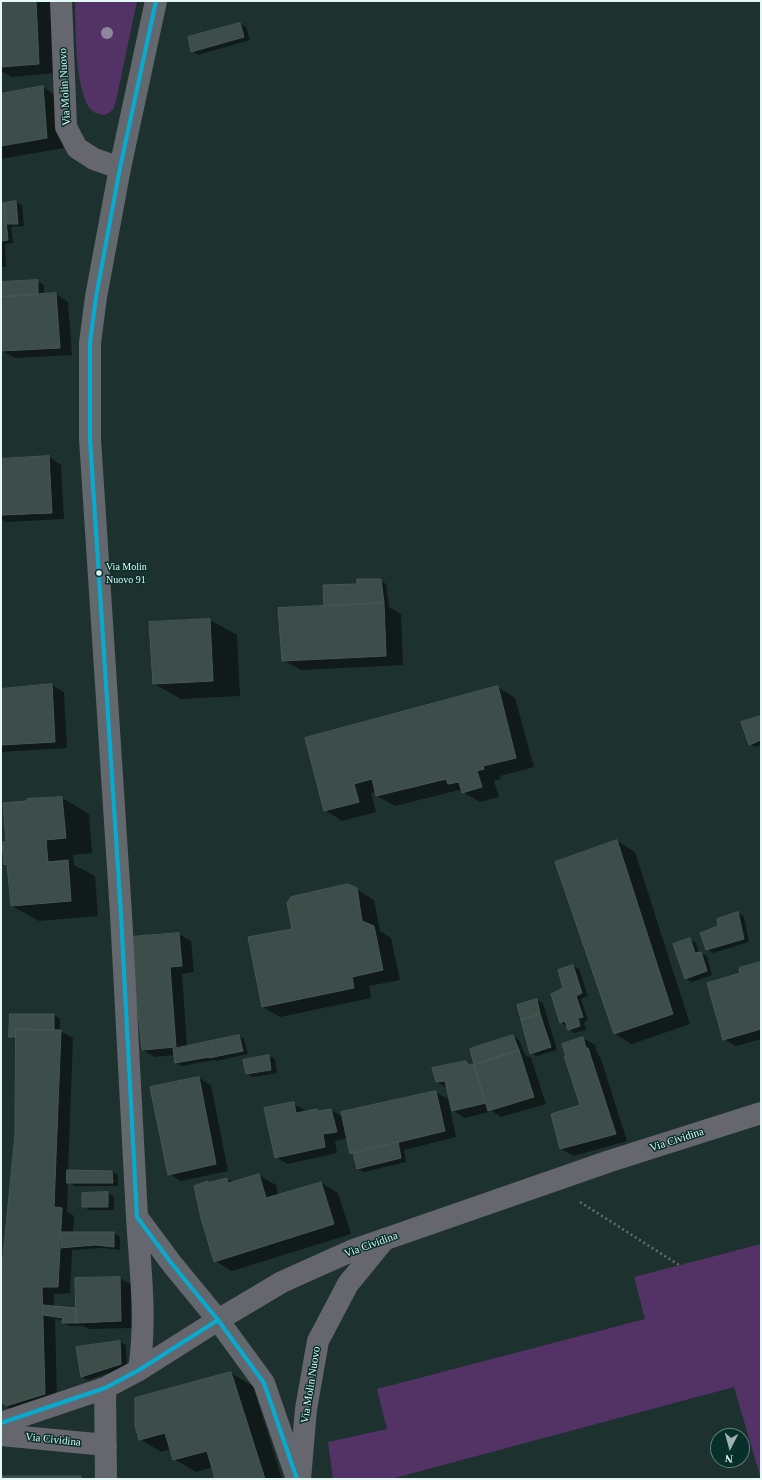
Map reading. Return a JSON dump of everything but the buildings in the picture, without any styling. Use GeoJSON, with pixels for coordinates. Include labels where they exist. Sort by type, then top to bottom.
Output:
{"type":"FeatureCollection","features":[{"type":"Feature","properties":{"kind":"main road"},"geometry":{"type":"LineString","coordinates":[[137,1217],[121,922],[90,440],[90,343],[92,319],[120,168],[156,1]]}},
{"type":"Feature","properties":{"kind":"main road","name":"Via Molin Nuovo"},"geometry":{"type":"LineString","coordinates":[[137,1217],[172,1264],[218,1320],[264,1383],[299,1479]]}},
{"type":"Feature","properties":{"kind":"street","name":"Via Molin Nuovo"},"geometry":{"type":"LineString","coordinates":[[61,1],[66,127],[77,148],[94,159],[120,168]]}},
{"type":"Feature","properties":{"kind":"street","name":"Via Cividina"},"geometry":{"type":"LineString","coordinates":[[1,1423],[105,1388],[139,1370],[282,1282],[352,1251],[549,1182],[761,1113]]}},
{"type":"Feature","properties":{"kind":"street"},"geometry":{"type":"LineString","coordinates":[[137,1217],[143,1303],[142,1351],[139,1370]]}},
{"type":"Feature","properties":{"kind":"street","name":"Via Molin Nuovo"},"geometry":{"type":"LineString","coordinates":[[299,1479],[306,1409],[318,1341],[348,1284],[385,1239]]}},
{"type":"Feature","properties":{"kind":"street"},"geometry":{"type":"LineString","coordinates":[[105,1388],[106,1479]]}},
{"type":"Feature","properties":{"kind":"street","name":"Via Cividina"},"geometry":{"type":"LineString","coordinates":[[1,1435],[106,1445]]}},
{"type":"Feature","properties":{"kind":"path"},"geometry":{"type":"LineString","coordinates":[[549,1182],[679,1265]]}},
{"type":"Feature","properties":{"kind":"shaded area"},"geometry":{"type":"Polygon","coordinates":[[[75,1],[137,1],[116,101],[113,110],[105,115],[94,112],[87,104],[79,77],[76,43],[75,1]]]}},
{"type":"Feature","properties":{"kind":"shaded area"},"geometry":{"type":"Polygon","coordinates":[[[761,1244],[761,1479],[750,1442],[750,1428],[746,1428],[734,1387],[391,1479],[333,1479],[328,1442],[387,1429],[377,1389],[645,1319],[634,1277],[761,1244]]]}},
{"type":"Feature","properties":{"kind":"transit line"},"geometry":{"type":"LineString","coordinates":[[156,1],[120,168],[96,297],[90,343],[90,439],[121,914],[137,1217],[172,1264],[218,1320],[264,1383],[297,1479]]}},
{"type":"Feature","properties":{"kind":"transit line"},"geometry":{"type":"LineString","coordinates":[[1,1423],[105,1388],[139,1370],[218,1320]]}},
{"type":"Feature","properties":{"kind":"place","name":"Via Molin Nuovo 91"},"geometry":{"type":"Point","coordinates":[99,573]}}]}
